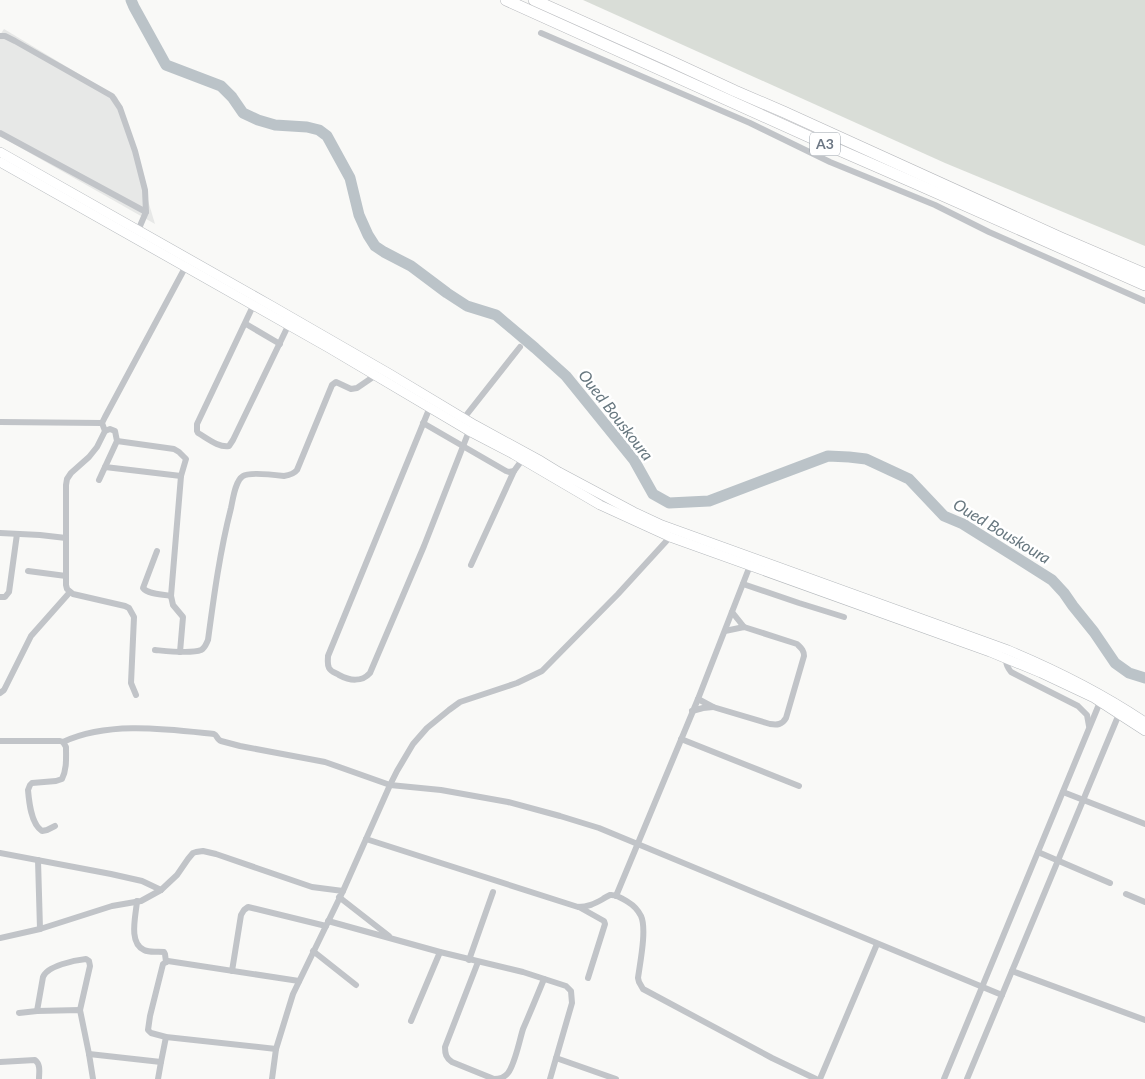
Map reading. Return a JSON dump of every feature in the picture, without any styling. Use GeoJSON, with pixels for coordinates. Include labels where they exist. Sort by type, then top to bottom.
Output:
{"type":"FeatureCollection","features":[{"type":"Feature","properties":{"kind":"highway","name":"A3"},"geometry":{"type":"LineString","coordinates":[[506,0],[1145,286]]}},
{"type":"Feature","properties":{"kind":"highway","name":"A3"},"geometry":{"type":"LineString","coordinates":[[534,0],[735,92],[784,112],[1061,238],[1145,274]]}},
{"type":"Feature","properties":{"kind":"main road"},"geometry":{"type":"LineString","coordinates":[[0,152],[136,234]]}},
{"type":"Feature","properties":{"kind":"main road"},"geometry":{"type":"LineString","coordinates":[[0,162],[188,263],[469,430],[600,505],[672,533],[815,581],[862,601],[1007,654],[1041,664],[1076,680],[1145,722]]}},
{"type":"Feature","properties":{"kind":"main road"},"geometry":{"type":"LineString","coordinates":[[188,263],[253,306],[295,326],[672,533]]}},
{"type":"Feature","properties":{"kind":"main road"},"geometry":{"type":"LineString","coordinates":[[1007,654],[1100,702],[1145,731]]}},
{"type":"Feature","properties":{"kind":"street"},"geometry":{"type":"LineString","coordinates":[[540,33],[750,123],[830,162],[935,205],[989,232],[1145,301]]}},
{"type":"Feature","properties":{"kind":"street"},"geometry":{"type":"LineString","coordinates":[[0,36],[5,36],[15,41],[112,96],[120,108],[135,151],[145,190],[146,212],[136,234]]}},
{"type":"Feature","properties":{"kind":"street"},"geometry":{"type":"LineString","coordinates":[[0,132],[146,212]]}},
{"type":"Feature","properties":{"kind":"street"},"geometry":{"type":"LineString","coordinates":[[136,695],[130,683],[134,617],[132,612],[124,606],[73,594],[66,585],[66,485],[71,473],[93,453],[100,441],[104,431],[102,423],[188,263]]}},
{"type":"Feature","properties":{"kind":"street"},"geometry":{"type":"LineString","coordinates":[[253,306],[198,421],[198,433],[224,446],[228,446],[236,434],[280,344],[295,326]]}},
{"type":"Feature","properties":{"kind":"street"},"geometry":{"type":"LineString","coordinates":[[246,324],[280,344]]}},
{"type":"Feature","properties":{"kind":"street"},"geometry":{"type":"LineString","coordinates":[[464,418],[520,347]]}},
{"type":"Feature","properties":{"kind":"street"},"geometry":{"type":"LineString","coordinates":[[155,650],[180,652],[201,650],[208,640],[223,539],[235,490],[242,476],[248,474],[284,476],[298,470],[332,385],[336,382],[351,389],[357,388],[376,375]]}},
{"type":"Feature","properties":{"kind":"street"},"geometry":{"type":"LineString","coordinates":[[430,407],[328,656],[329,668],[343,677],[356,680],[363,679],[370,673],[424,546],[469,430]]}},
{"type":"Feature","properties":{"kind":"street"},"geometry":{"type":"LineString","coordinates":[[0,422],[102,423]]}},
{"type":"Feature","properties":{"kind":"street"},"geometry":{"type":"LineString","coordinates":[[423,422],[506,471],[514,471]]}},
{"type":"Feature","properties":{"kind":"street"},"geometry":{"type":"LineString","coordinates":[[99,480],[117,440],[115,431],[110,429],[104,431]]}},
{"type":"Feature","properties":{"kind":"street"},"geometry":{"type":"LineString","coordinates":[[117,440],[174,449],[186,459],[181,476],[171,596],[173,605],[183,617],[180,652]]}},
{"type":"Feature","properties":{"kind":"street"},"geometry":{"type":"LineString","coordinates":[[471,565],[514,471],[522,460]]}},
{"type":"Feature","properties":{"kind":"street"},"geometry":{"type":"LineString","coordinates":[[105,467],[181,476]]}},
{"type":"Feature","properties":{"kind":"street"},"geometry":{"type":"LineString","coordinates":[[0,533],[66,538]]}},
{"type":"Feature","properties":{"kind":"street"},"geometry":{"type":"LineString","coordinates":[[272,1079],[276,1049],[293,994],[390,785],[413,744],[427,728],[460,702],[517,683],[542,671],[618,594],[672,533]]}},
{"type":"Feature","properties":{"kind":"street"},"geometry":{"type":"LineString","coordinates":[[0,597],[5,597],[9,592],[16,534]]}},
{"type":"Feature","properties":{"kind":"street"},"geometry":{"type":"LineString","coordinates":[[157,552],[143,588],[145,591],[171,596]]}},
{"type":"Feature","properties":{"kind":"street"},"geometry":{"type":"LineString","coordinates":[[616,896],[698,699],[752,561]]}},
{"type":"Feature","properties":{"kind":"street"},"geometry":{"type":"LineString","coordinates":[[28,571],[66,576]]}},
{"type":"Feature","properties":{"kind":"street"},"geometry":{"type":"LineString","coordinates":[[743,584],[844,617]]}},
{"type":"Feature","properties":{"kind":"street"},"geometry":{"type":"LineString","coordinates":[[0,693],[4,690],[31,636],[70,592]]}},
{"type":"Feature","properties":{"kind":"street"},"geometry":{"type":"LineString","coordinates":[[732,612],[744,627]]}},
{"type":"Feature","properties":{"kind":"street"},"geometry":{"type":"LineString","coordinates":[[698,699],[713,707],[775,725],[783,722],[786,718],[804,652],[797,644],[744,627],[725,630]]}},
{"type":"Feature","properties":{"kind":"street"},"geometry":{"type":"LineString","coordinates":[[1007,654],[1010,672],[1082,708],[1087,715],[1089,728]]}},
{"type":"Feature","properties":{"kind":"street"},"geometry":{"type":"LineString","coordinates":[[944,1079],[1100,702]]}},
{"type":"Feature","properties":{"kind":"street"},"geometry":{"type":"LineString","coordinates":[[692,711],[713,707]]}},
{"type":"Feature","properties":{"kind":"street"},"geometry":{"type":"LineString","coordinates":[[968,1079],[1119,714]]}},
{"type":"Feature","properties":{"kind":"street"},"geometry":{"type":"LineString","coordinates":[[0,741],[63,742],[80,735],[104,730],[158,729],[214,734],[221,741],[325,762],[390,785],[448,791],[530,808],[592,826],[638,844],[1002,995]]}},
{"type":"Feature","properties":{"kind":"street"},"geometry":{"type":"LineString","coordinates":[[681,739],[799,786]]}},
{"type":"Feature","properties":{"kind":"street"},"geometry":{"type":"LineString","coordinates":[[55,826],[42,831],[35,825],[28,790],[32,784],[56,781],[62,778],[66,765],[66,747],[63,742]]}},
{"type":"Feature","properties":{"kind":"street"},"geometry":{"type":"LineString","coordinates":[[1063,792],[1145,824]]}},
{"type":"Feature","properties":{"kind":"street"},"geometry":{"type":"LineString","coordinates":[[366,839],[578,907],[604,921],[588,978]]}},
{"type":"Feature","properties":{"kind":"street"},"geometry":{"type":"LineString","coordinates":[[0,938],[40,929],[112,906],[145,899],[161,890],[177,875],[190,855],[203,851],[341,894],[392,939]]}},
{"type":"Feature","properties":{"kind":"street"},"geometry":{"type":"LineString","coordinates":[[1038,852],[1110,883]]}},
{"type":"Feature","properties":{"kind":"street"},"geometry":{"type":"LineString","coordinates":[[0,854],[111,874],[142,881],[161,890]]}},
{"type":"Feature","properties":{"kind":"street"},"geometry":{"type":"LineString","coordinates":[[38,860],[40,929]]}},
{"type":"Feature","properties":{"kind":"street"},"geometry":{"type":"LineString","coordinates":[[469,960],[494,892]]}},
{"type":"Feature","properties":{"kind":"street"},"geometry":{"type":"LineString","coordinates":[[1126,894],[1145,902]]}},
{"type":"Feature","properties":{"kind":"street"},"geometry":{"type":"LineString","coordinates":[[578,907],[590,906],[609,895],[623,898],[640,914],[643,922],[638,978],[643,989],[764,1054],[816,1079]]}},
{"type":"Feature","properties":{"kind":"street"},"geometry":{"type":"LineString","coordinates":[[137,901],[135,940],[144,950],[164,952],[166,954],[166,962],[161,968],[148,1030],[153,1034],[166,1036],[276,1049]]}},
{"type":"Feature","properties":{"kind":"street"},"geometry":{"type":"LineString","coordinates":[[232,971],[241,916],[248,906],[392,939],[469,960],[523,972],[566,986],[571,991],[570,1010],[550,1079]]}},
{"type":"Feature","properties":{"kind":"street"},"geometry":{"type":"LineString","coordinates":[[820,1079],[877,944]]}},
{"type":"Feature","properties":{"kind":"street"},"geometry":{"type":"LineString","coordinates":[[313,951],[356,985]]}},
{"type":"Feature","properties":{"kind":"street"},"geometry":{"type":"LineString","coordinates":[[411,1021],[440,952]]}},
{"type":"Feature","properties":{"kind":"street"},"geometry":{"type":"LineString","coordinates":[[37,1011],[45,972],[86,959],[89,961],[90,966],[80,1010],[93,1079]]}},
{"type":"Feature","properties":{"kind":"street"},"geometry":{"type":"LineString","coordinates":[[166,962],[299,980]]}},
{"type":"Feature","properties":{"kind":"street"},"geometry":{"type":"LineString","coordinates":[[478,962],[445,1054],[452,1062],[494,1079],[504,1077],[508,1073],[544,979]]}},
{"type":"Feature","properties":{"kind":"street"},"geometry":{"type":"LineString","coordinates":[[1012,972],[1145,1020]]}},
{"type":"Feature","properties":{"kind":"street"},"geometry":{"type":"LineString","coordinates":[[20,1013],[80,1010]]}},
{"type":"Feature","properties":{"kind":"street"},"geometry":{"type":"LineString","coordinates":[[158,1079],[166,1036]]}},
{"type":"Feature","properties":{"kind":"street"},"geometry":{"type":"LineString","coordinates":[[89,1054],[161,1062]]}},
{"type":"Feature","properties":{"kind":"street"},"geometry":{"type":"LineString","coordinates":[[556,1058],[616,1079]]}},
{"type":"Feature","properties":{"kind":"street"},"geometry":{"type":"LineString","coordinates":[[0,1062],[34,1060],[40,1067],[39,1079]]}},
{"type":"Feature","properties":{"kind":"shaded area"},"geometry":{"type":"Polygon","coordinates":[[[583,0],[1145,0],[1145,246],[945,163],[583,0]]]}},
{"type":"Feature","properties":{"kind":"shaded area"},"geometry":{"type":"Polygon","coordinates":[[[4,29],[117,97],[155,224],[0,136],[0,35],[4,29]]]}},
{"type":"Feature","properties":{"kind":"waterway","name":"Oued Bouskoura"},"geometry":{"type":"LineString","coordinates":[[131,0],[166,65],[221,86],[232,97],[243,113],[258,120],[275,125],[307,127],[319,130],[327,136],[350,178],[359,215],[375,246],[411,266],[467,306],[496,315],[535,348],[566,376],[634,460],[653,494],[669,503],[709,501],[828,456],[866,459],[909,479],[944,516],[963,524],[1052,580],[1094,632],[1115,663],[1129,673],[1145,678]]}}]}
